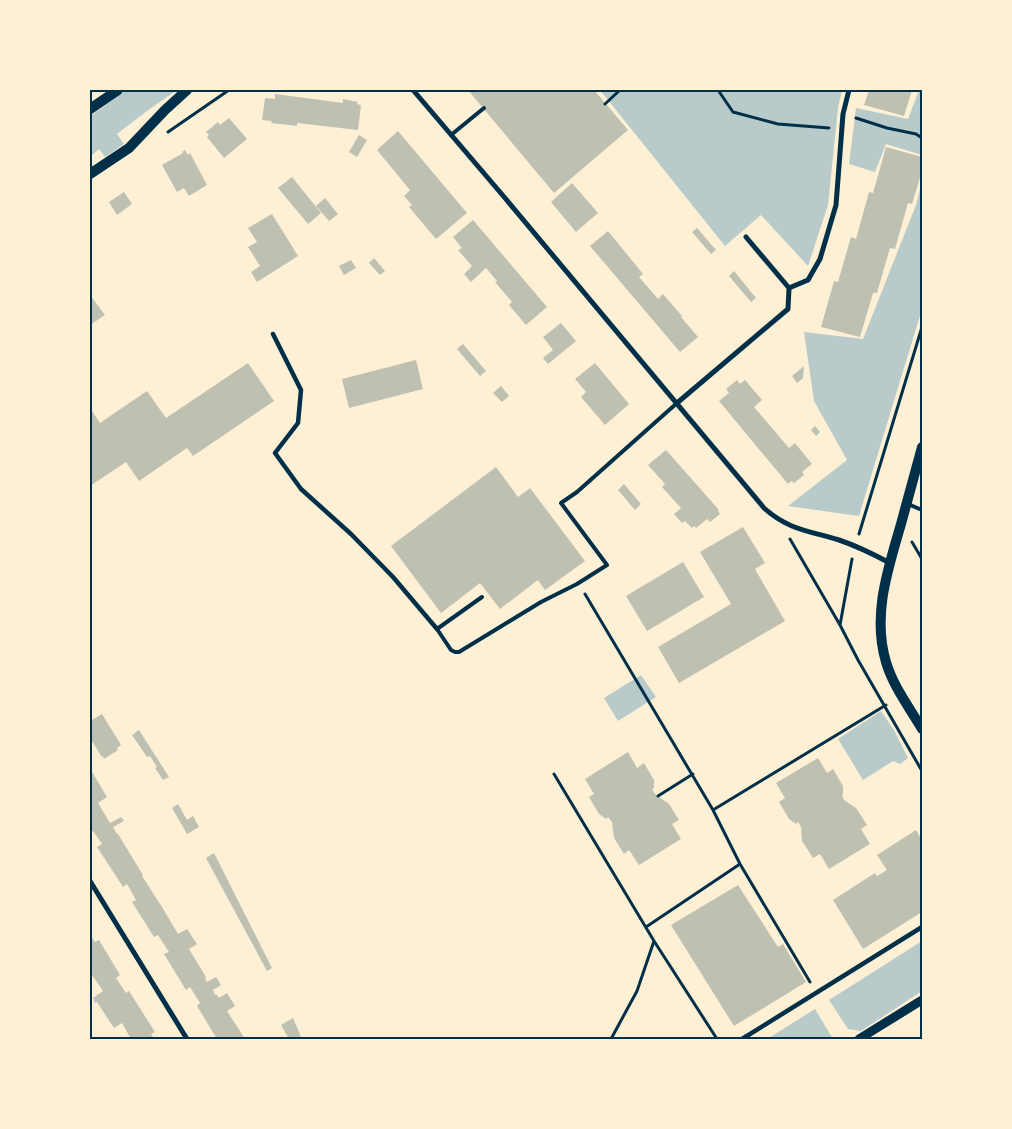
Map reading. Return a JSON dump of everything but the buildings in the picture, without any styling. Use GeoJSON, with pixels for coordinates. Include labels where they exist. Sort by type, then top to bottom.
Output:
{"type":"FeatureCollection","features":[{"type":"Feature","properties":{"kind":"main road"},"geometry":{"type":"LineString","coordinates":[[90,109],[118,90]]}},
{"type":"Feature","properties":{"kind":"main road"},"geometry":{"type":"LineString","coordinates":[[90,174],[129,148],[187,90]]}},
{"type":"Feature","properties":{"kind":"main road"},"geometry":{"type":"LineString","coordinates":[[922,447],[890,563],[880,613],[880,630],[886,663],[892,678],[922,729]]}},
{"type":"Feature","properties":{"kind":"street"},"geometry":{"type":"LineString","coordinates":[[413,90],[764,508],[782,522],[855,546],[890,563]]}},
{"type":"Feature","properties":{"kind":"street"},"geometry":{"type":"LineString","coordinates":[[789,288],[808,280],[820,258],[836,206],[843,114],[849,90]]}},
{"type":"Feature","properties":{"kind":"street"},"geometry":{"type":"LineString","coordinates":[[677,403],[788,309],[789,288],[746,237]]}},
{"type":"Feature","properties":{"kind":"street"},"geometry":{"type":"LineString","coordinates":[[273,334],[301,390],[298,423],[275,453],[301,489],[351,534],[393,577],[437,630]]}},
{"type":"Feature","properties":{"kind":"street"},"geometry":{"type":"LineString","coordinates":[[90,881],[188,1039]]}},
{"type":"Feature","properties":{"kind":"street"},"geometry":{"type":"LineString","coordinates":[[742,1039],[922,927]]}},
{"type":"Feature","properties":{"kind":"street"},"geometry":{"type":"LineString","coordinates":[[859,1039],[922,1000]]}},
{"type":"Feature","properties":{"kind":"lane"},"geometry":{"type":"LineString","coordinates":[[451,135],[484,108]]}},
{"type":"Feature","properties":{"kind":"lane"},"geometry":{"type":"LineString","coordinates":[[482,597],[437,630],[451,650],[459,652],[540,602],[577,584],[608,565],[560,503],[577,492],[677,403]]}},
{"type":"Feature","properties":{"kind":"lane"},"geometry":{"type":"LineString","coordinates":[[907,503],[922,510]]}},
{"type":"Feature","properties":{"kind":"path"},"geometry":{"type":"LineString","coordinates":[[162,136],[229,90]]}},
{"type":"Feature","properties":{"kind":"path"},"geometry":{"type":"LineString","coordinates":[[605,104],[620,90]]}},
{"type":"Feature","properties":{"kind":"path"},"geometry":{"type":"LineString","coordinates":[[718,90],[732,112],[778,124],[842,129]]}},
{"type":"Feature","properties":{"kind":"path"},"geometry":{"type":"LineString","coordinates":[[843,114],[887,128],[916,134],[922,138]]}},
{"type":"Feature","properties":{"kind":"path"},"geometry":{"type":"LineString","coordinates":[[840,625],[855,546],[922,328]]}},
{"type":"Feature","properties":{"kind":"path"},"geometry":{"type":"LineString","coordinates":[[782,522],[790,540],[922,771]]}},
{"type":"Feature","properties":{"kind":"path"},"geometry":{"type":"LineString","coordinates":[[577,584],[590,601],[714,810],[740,864],[816,994]]}},
{"type":"Feature","properties":{"kind":"path"},"geometry":{"type":"LineString","coordinates":[[714,810],[902,695]]}},
{"type":"Feature","properties":{"kind":"path"},"geometry":{"type":"LineString","coordinates":[[554,774],[654,940],[717,1039]]}},
{"type":"Feature","properties":{"kind":"path"},"geometry":{"type":"LineString","coordinates":[[658,796],[693,774]]}},
{"type":"Feature","properties":{"kind":"path"},"geometry":{"type":"LineString","coordinates":[[646,926],[740,864]]}},
{"type":"Feature","properties":{"kind":"path"},"geometry":{"type":"LineString","coordinates":[[611,1039],[637,991],[654,940]]}},
{"type":"Feature","properties":{"kind":"shaded area"},"geometry":{"type":"Polygon","coordinates":[[[127,90],[177,90],[117,134],[124,144],[105,157],[99,149],[90,157],[90,116],[127,90]]]}},
{"type":"Feature","properties":{"kind":"shaded area"},"geometry":{"type":"Polygon","coordinates":[[[600,90],[842,90],[838,108],[828,205],[808,266],[761,215],[725,246],[600,90]]]}},
{"type":"Feature","properties":{"kind":"shaded area"},"geometry":{"type":"Polygon","coordinates":[[[919,90],[922,90],[922,155],[886,144],[875,172],[849,164],[856,108],[908,119],[919,90]]]}},
{"type":"Feature","properties":{"kind":"shaded area"},"geometry":{"type":"Polygon","coordinates":[[[922,182],[922,309],[859,516],[788,506],[847,460],[814,401],[804,332],[863,339],[916,205],[922,182]]]}},
{"type":"Feature","properties":{"kind":"shaded area"},"geometry":{"type":"Polygon","coordinates":[[[641,675],[656,697],[618,721],[604,698],[641,675]]]}},
{"type":"Feature","properties":{"kind":"shaded area"},"geometry":{"type":"Polygon","coordinates":[[[881,711],[894,730],[908,758],[900,764],[893,761],[863,780],[838,739],[881,711]]]}},
{"type":"Feature","properties":{"kind":"shaded area"},"geometry":{"type":"Polygon","coordinates":[[[922,941],[922,991],[861,1031],[848,1029],[829,1000],[922,941]]]}},
{"type":"Feature","properties":{"kind":"shaded area"},"geometry":{"type":"Polygon","coordinates":[[[815,1009],[833,1039],[767,1039],[815,1009]]]}}]}
